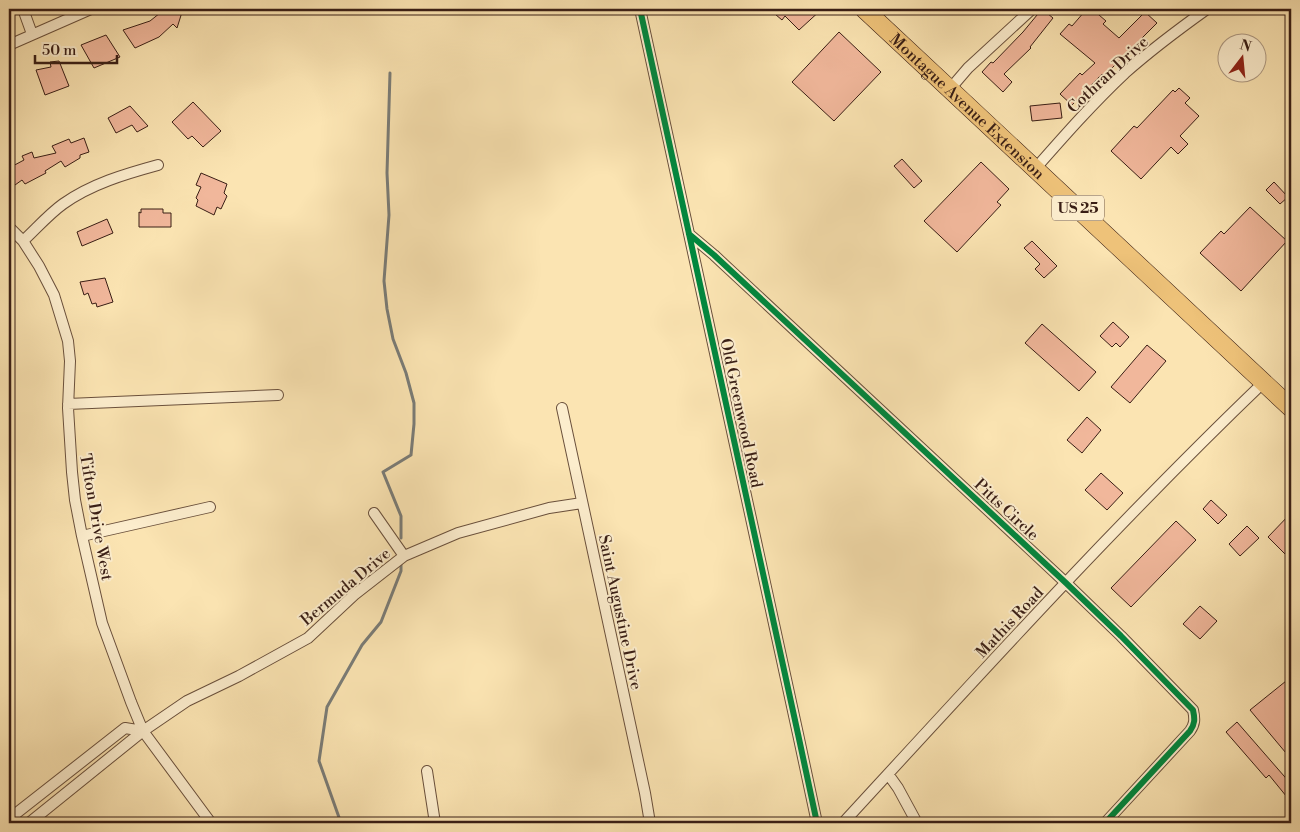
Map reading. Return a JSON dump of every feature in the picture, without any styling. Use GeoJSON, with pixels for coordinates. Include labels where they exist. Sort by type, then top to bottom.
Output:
{"type":"FeatureCollection","features":[{"type":"Feature","properties":{"kind":"highway","name":"Montague Avenue Extension"},"geometry":{"type":"LineString","coordinates":[[864,9],[1291,408]]}},
{"type":"Feature","properties":{"kind":"street"},"geometry":{"type":"LineString","coordinates":[[22,9],[32,34]]}},
{"type":"Feature","properties":{"kind":"street","name":"Old Greenwood Road"},"geometry":{"type":"LineString","coordinates":[[640,9],[817,823]]}},
{"type":"Feature","properties":{"kind":"street"},"geometry":{"type":"LineString","coordinates":[[950,89],[968,68],[1032,9]]}},
{"type":"Feature","properties":{"kind":"street","name":"Cothran Drive"},"geometry":{"type":"LineString","coordinates":[[1035,169],[1100,98],[1125,74],[1207,9]]}},
{"type":"Feature","properties":{"kind":"street"},"geometry":{"type":"LineString","coordinates":[[9,45],[87,11]]}},
{"type":"Feature","properties":{"kind":"street"},"geometry":{"type":"LineString","coordinates":[[23,241],[62,205],[96,185],[158,165]]}},
{"type":"Feature","properties":{"kind":"street","name":"Tifton Drive West"},"geometry":{"type":"LineString","coordinates":[[9,227],[23,241],[39,266],[54,295],[68,341],[70,361],[69,439],[75,500],[102,623],[143,731],[211,823]]}},
{"type":"Feature","properties":{"kind":"street","name":"Pitts Circle"},"geometry":{"type":"LineString","coordinates":[[689,234],[714,255],[1066,583],[1193,710],[1195,718],[1190,731],[1105,823]]}},
{"type":"Feature","properties":{"kind":"street","name":"Mathis Road"},"geometry":{"type":"LineString","coordinates":[[843,823],[1162,482],[1264,382]]}},
{"type":"Feature","properties":{"kind":"street"},"geometry":{"type":"LineString","coordinates":[[68,404],[278,395]]}},
{"type":"Feature","properties":{"kind":"street","name":"Saint Augustine Drive"},"geometry":{"type":"LineString","coordinates":[[562,408],[650,823]]}},
{"type":"Feature","properties":{"kind":"street","name":"Bermuda Drive"},"geometry":{"type":"LineString","coordinates":[[30,823],[143,731],[188,702],[308,638],[354,595],[404,556],[458,533],[549,508],[582,503]]}},
{"type":"Feature","properties":{"kind":"street"},"geometry":{"type":"LineString","coordinates":[[82,536],[210,507]]}},
{"type":"Feature","properties":{"kind":"street"},"geometry":{"type":"LineString","coordinates":[[374,513],[404,556]]}},
{"type":"Feature","properties":{"kind":"street","name":"Bermuda Drive"},"geometry":{"type":"LineString","coordinates":[[9,819],[125,728],[143,731]]}},
{"type":"Feature","properties":{"kind":"street"},"geometry":{"type":"LineString","coordinates":[[426,771],[435,823]]}},
{"type":"Feature","properties":{"kind":"street"},"geometry":{"type":"LineString","coordinates":[[888,774],[917,823]]}},
{"type":"Feature","properties":{"kind":"building"},"geometry":{"type":"Polygon","coordinates":[[[165,9],[183,9],[177,28],[173,24],[159,37],[135,48],[123,30],[150,21],[165,9]]]}},
{"type":"Feature","properties":{"kind":"building"},"geometry":{"type":"Polygon","coordinates":[[[769,9],[822,9],[799,30],[785,16],[782,20],[769,9]]]}},
{"type":"Feature","properties":{"kind":"building"},"geometry":{"type":"Polygon","coordinates":[[[1042,9],[1053,18],[1031,48],[1004,74],[1012,82],[1003,92],[982,72],[1023,32],[1042,9]]]}},
{"type":"Feature","properties":{"kind":"building"},"geometry":{"type":"Polygon","coordinates":[[[1089,9],[1092,9],[1106,21],[1103,24],[1119,38],[1145,12],[1157,23],[1072,105],[1060,94],[1080,73],[1082,75],[1095,63],[1060,34],[1069,24],[1072,26],[1089,9]]]}},
{"type":"Feature","properties":{"kind":"building"},"geometry":{"type":"Polygon","coordinates":[[[839,32],[881,72],[834,121],[792,82],[839,32]]]}},
{"type":"Feature","properties":{"kind":"building"},"geometry":{"type":"Polygon","coordinates":[[[106,35],[120,57],[94,68],[81,45],[106,35]]]}},
{"type":"Feature","properties":{"kind":"building"},"geometry":{"type":"Polygon","coordinates":[[[59,61],[69,86],[45,95],[36,70],[51,67],[50,62],[59,61]]]}},
{"type":"Feature","properties":{"kind":"building"},"geometry":{"type":"Polygon","coordinates":[[[1179,88],[1190,98],[1185,103],[1199,116],[1180,136],[1188,144],[1178,154],[1171,147],[1141,179],[1111,151],[1134,126],[1137,128],[1173,90],[1175,92],[1179,88]]]}},
{"type":"Feature","properties":{"kind":"building"},"geometry":{"type":"Polygon","coordinates":[[[193,102],[221,131],[203,147],[192,136],[188,139],[172,122],[193,102]]]}},
{"type":"Feature","properties":{"kind":"building"},"geometry":{"type":"Polygon","coordinates":[[[1060,103],[1062,118],[1032,121],[1030,106],[1060,103]]]}},
{"type":"Feature","properties":{"kind":"building"},"geometry":{"type":"Polygon","coordinates":[[[130,106],[148,126],[137,132],[132,125],[116,133],[108,118],[130,106]]]}},
{"type":"Feature","properties":{"kind":"building"},"geometry":{"type":"Polygon","coordinates":[[[84,138],[89,152],[80,155],[80,158],[65,167],[61,161],[45,171],[46,173],[25,184],[22,180],[15,185],[9,168],[24,160],[22,156],[32,152],[34,158],[56,153],[52,146],[69,139],[71,143],[84,138]]]}},
{"type":"Feature","properties":{"kind":"building"},"geometry":{"type":"Polygon","coordinates":[[[902,159],[922,181],[914,188],[894,166],[902,159]]]}},
{"type":"Feature","properties":{"kind":"building"},"geometry":{"type":"Polygon","coordinates":[[[981,162],[1009,189],[997,202],[1001,205],[957,252],[924,221],[981,162]]]}},
{"type":"Feature","properties":{"kind":"building"},"geometry":{"type":"Polygon","coordinates":[[[201,173],[227,184],[224,193],[227,196],[221,209],[217,207],[214,215],[196,206],[198,200],[196,198],[201,187],[196,185],[201,173]]]}},
{"type":"Feature","properties":{"kind":"building"},"geometry":{"type":"Polygon","coordinates":[[[1274,182],[1288,197],[1280,204],[1266,190],[1274,182]]]}},
{"type":"Feature","properties":{"kind":"building"},"geometry":{"type":"Polygon","coordinates":[[[1250,207],[1287,241],[1241,291],[1200,253],[1221,231],[1224,234],[1250,207]]]}},
{"type":"Feature","properties":{"kind":"building"},"geometry":{"type":"Polygon","coordinates":[[[141,209],[163,209],[163,213],[171,213],[171,227],[139,227],[139,212],[141,213],[141,209]]]}},
{"type":"Feature","properties":{"kind":"building"},"geometry":{"type":"Polygon","coordinates":[[[107,219],[113,233],[82,246],[77,232],[107,219]]]}},
{"type":"Feature","properties":{"kind":"building"},"geometry":{"type":"Polygon","coordinates":[[[1032,241],[1057,266],[1044,278],[1035,269],[1040,264],[1024,248],[1032,241]]]}},
{"type":"Feature","properties":{"kind":"building"},"geometry":{"type":"Polygon","coordinates":[[[105,278],[113,302],[97,307],[96,303],[92,304],[88,293],[84,295],[80,282],[105,278]]]}},
{"type":"Feature","properties":{"kind":"building"},"geometry":{"type":"Polygon","coordinates":[[[1113,322],[1129,337],[1120,347],[1116,343],[1112,347],[1100,336],[1113,322]]]}},
{"type":"Feature","properties":{"kind":"building"},"geometry":{"type":"Polygon","coordinates":[[[1042,324],[1096,372],[1079,391],[1025,343],[1042,324]]]}},
{"type":"Feature","properties":{"kind":"building"},"geometry":{"type":"Polygon","coordinates":[[[1147,345],[1166,361],[1130,403],[1111,387],[1147,345]]]}},
{"type":"Feature","properties":{"kind":"building"},"geometry":{"type":"Polygon","coordinates":[[[1087,417],[1101,430],[1082,453],[1067,440],[1087,417]]]}},
{"type":"Feature","properties":{"kind":"building"},"geometry":{"type":"Polygon","coordinates":[[[1101,473],[1123,493],[1107,510],[1085,490],[1101,473]]]}},
{"type":"Feature","properties":{"kind":"building"},"geometry":{"type":"Polygon","coordinates":[[[1211,500],[1227,515],[1218,524],[1203,509],[1211,500]]]}},
{"type":"Feature","properties":{"kind":"building"},"geometry":{"type":"Polygon","coordinates":[[[1291,513],[1291,560],[1268,537],[1291,513]]]}},
{"type":"Feature","properties":{"kind":"building"},"geometry":{"type":"Polygon","coordinates":[[[1176,521],[1196,540],[1131,607],[1111,588],[1176,521]]]}},
{"type":"Feature","properties":{"kind":"building"},"geometry":{"type":"Polygon","coordinates":[[[1247,526],[1259,538],[1240,556],[1229,544],[1247,526]]]}},
{"type":"Feature","properties":{"kind":"building"},"geometry":{"type":"Polygon","coordinates":[[[1200,606],[1217,621],[1200,639],[1183,624],[1200,606]]]}},
{"type":"Feature","properties":{"kind":"building"},"geometry":{"type":"Polygon","coordinates":[[[1291,677],[1291,759],[1250,710],[1291,677]]]}},
{"type":"Feature","properties":{"kind":"building"},"geometry":{"type":"Polygon","coordinates":[[[1237,722],[1291,784],[1291,802],[1269,775],[1266,778],[1226,732],[1237,722]]]}},
{"type":"Feature","properties":{"kind":"waterway"},"geometry":{"type":"LineString","coordinates":[[390,73],[387,173],[389,215],[384,281],[393,339],[406,373],[414,403],[414,424],[411,455],[383,472],[401,516],[401,538]]}},
{"type":"Feature","properties":{"kind":"waterway"},"geometry":{"type":"LineString","coordinates":[[341,823],[319,761],[327,707],[362,645],[381,622],[401,571],[401,565]]}},
{"type":"Feature","properties":{"kind":"cycle path"},"geometry":{"type":"LineString","coordinates":[[640,9],[817,823]]}},
{"type":"Feature","properties":{"kind":"cycle path"},"geometry":{"type":"LineString","coordinates":[[689,234],[714,255],[1066,583],[1193,710],[1194,721],[1190,731],[1105,823]]}}]}
